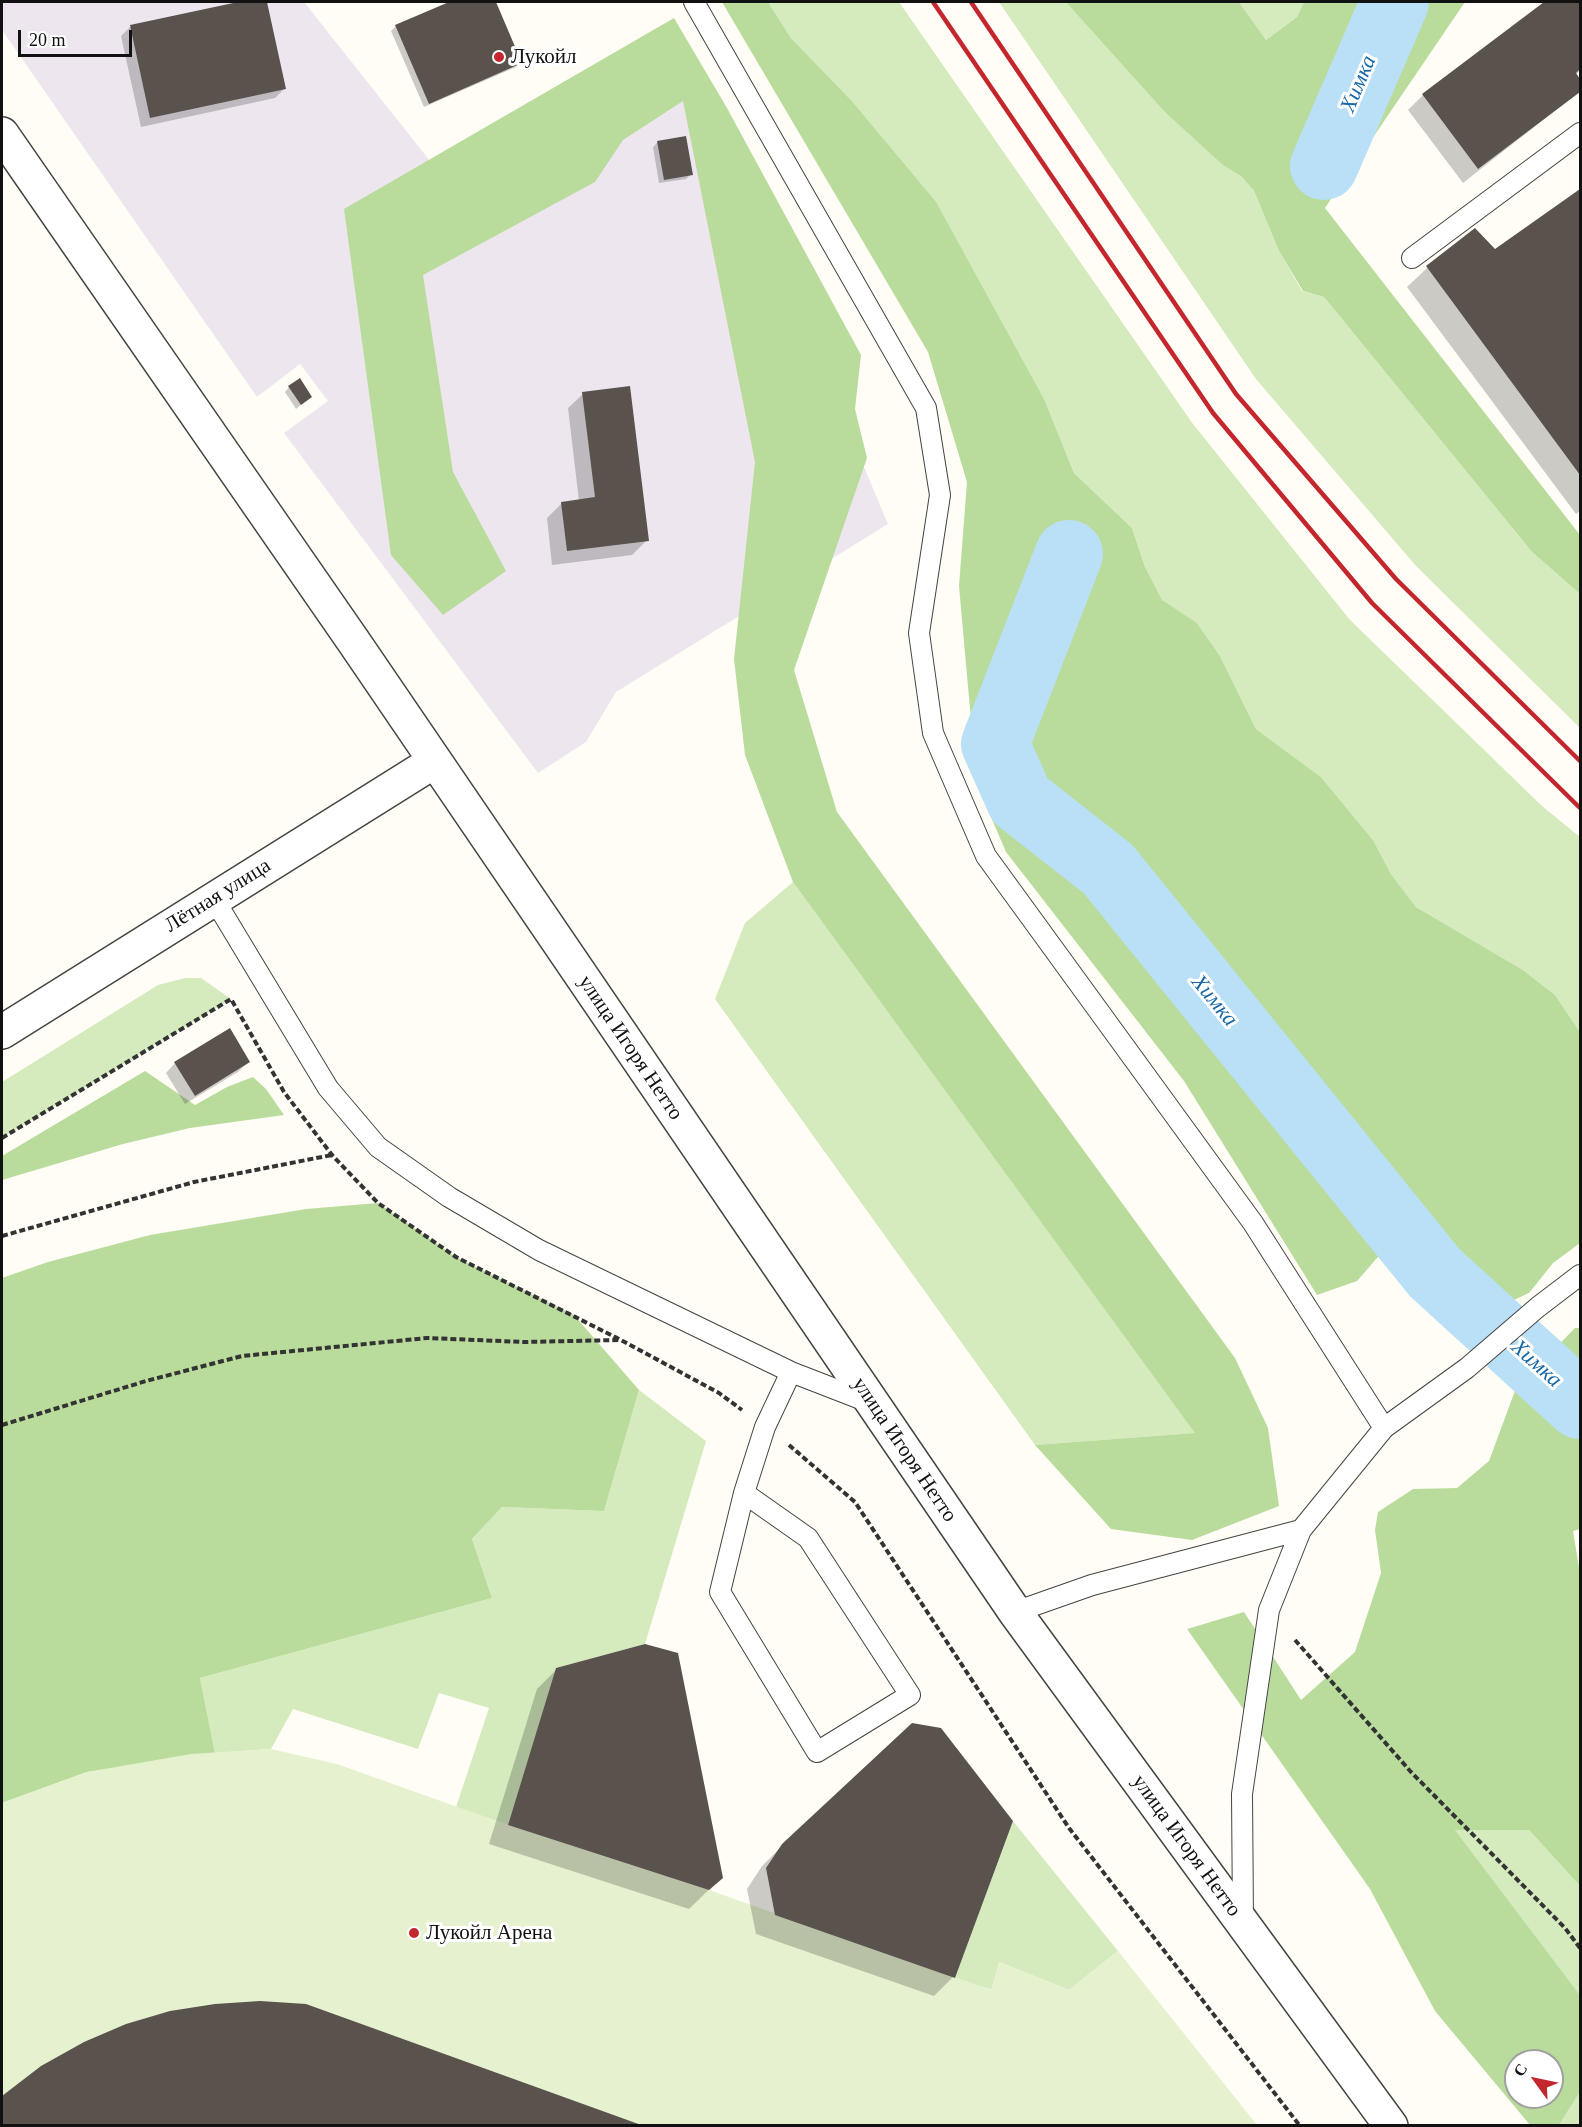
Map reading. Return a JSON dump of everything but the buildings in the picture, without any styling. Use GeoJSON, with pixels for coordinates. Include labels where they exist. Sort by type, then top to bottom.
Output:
{"type":"FeatureCollection","features":[{"type":"Feature","properties":{"kind":"street","name":"улица Игоря Нетто"},"geometry":{"type":"LineString","coordinates":[[2,137],[435,761],[1015,1612],[1391,2126]]}},
{"type":"Feature","properties":{"kind":"street","name":"Лётная улица"},"geometry":{"type":"LineString","coordinates":[[2,1032],[435,761]]}},
{"type":"Feature","properties":{"kind":"lane"},"geometry":{"type":"LineString","coordinates":[[694,2],[926,408],[940,495],[919,633],[933,733],[986,856],[1253,1223],[1384,1428]]}},
{"type":"Feature","properties":{"kind":"lane"},"geometry":{"type":"LineString","coordinates":[[1412,258],[1581,133]]}},
{"type":"Feature","properties":{"kind":"lane"},"geometry":{"type":"LineString","coordinates":[[214,899],[328,1088],[378,1147],[449,1197],[539,1250],[792,1372],[872,1403]]}},
{"type":"Feature","properties":{"kind":"lane"},"geometry":{"type":"LineString","coordinates":[[1243,1924],[1242,1794],[1269,1611],[1301,1530],[1384,1428],[1467,1368],[1538,1307],[1581,1275]]}},
{"type":"Feature","properties":{"kind":"lane"},"geometry":{"type":"LineString","coordinates":[[744,1493],[808,1538],[910,1695],[817,1752],[720,1592],[744,1493],[765,1427],[792,1372]]}},
{"type":"Feature","properties":{"kind":"lane"},"geometry":{"type":"LineString","coordinates":[[1015,1612],[1092,1585],[1301,1530]]}},
{"type":"Feature","properties":{"kind":"path"},"geometry":{"type":"LineString","coordinates":[[2,1138],[231,999],[284,1092],[332,1155],[378,1203],[456,1257],[621,1340],[719,1393],[765,1427],[855,1502],[1069,1828],[1300,2126]]}},
{"type":"Feature","properties":{"kind":"path"},"geometry":{"type":"LineString","coordinates":[[2,1236],[194,1182],[332,1155]]}},
{"type":"Feature","properties":{"kind":"path"},"geometry":{"type":"LineString","coordinates":[[2,1425],[146,1381],[242,1356],[427,1338],[525,1342],[621,1340]]}},
{"type":"Feature","properties":{"kind":"path"},"geometry":{"type":"LineString","coordinates":[[1269,1611],[1411,1772],[1565,1928],[1581,1948]]}},
{"type":"Feature","properties":{"kind":"shaded area"},"geometry":{"type":"Polygon","coordinates":[[[2,2],[304,2],[442,176],[704,87],[888,524],[616,692],[586,742],[538,773],[284,433],[328,401],[300,364],[257,397],[2,30],[2,2]]]}},
{"type":"Feature","properties":{"kind":"green space"},"geometry":{"type":"Polygon","coordinates":[[[722,2],[768,2],[791,38],[850,99],[936,202],[1045,401],[1074,473],[1132,528],[1145,567],[1162,600],[1197,623],[1220,656],[1256,729],[1321,777],[1373,840],[1391,874],[1416,907],[1523,970],[1555,995],[1580,1032],[1580,1243],[1553,1263],[1529,1293],[1490,1311],[1449,1314],[1433,1303],[1425,1284],[1403,1250],[1384,1250],[1357,1281],[1317,1295],[1184,1081],[1006,852],[979,789],[970,709],[959,586],[967,482],[928,352],[722,2]]]}},
{"type":"Feature","properties":{"kind":"green space"},"geometry":{"type":"Polygon","coordinates":[[[768,2],[899,2],[1193,424],[1350,620],[1542,806],[1580,837],[1580,1032],[1555,995],[1523,970],[1416,907],[1391,874],[1373,840],[1321,777],[1256,729],[1220,656],[1197,623],[1162,601],[1145,567],[1132,528],[1074,473],[1045,401],[850,99],[791,38],[768,2]]]}},
{"type":"Feature","properties":{"kind":"green space"},"geometry":{"type":"Polygon","coordinates":[[[999,2],[1066,2],[1224,166],[1241,176],[1254,191],[1279,251],[1302,291],[1324,297],[1532,552],[1580,594],[1580,728],[1416,566],[1256,379],[999,2]]]}},
{"type":"Feature","properties":{"kind":"green space"},"geometry":{"type":"Polygon","coordinates":[[[1066,2],[1239,2],[1266,40],[1297,17],[1304,2],[1465,2],[1325,208],[1580,535],[1580,594],[1532,552],[1324,297],[1303,291],[1279,251],[1254,191],[1241,176],[1224,166],[1165,112],[1066,2]]]}},
{"type":"Feature","properties":{"kind":"green space"},"geometry":{"type":"Polygon","coordinates":[[[1239,2],[1304,2],[1297,17],[1266,40],[1239,2]]]}},
{"type":"Feature","properties":{"kind":"green space"},"geometry":{"type":"Polygon","coordinates":[[[674,18],[727,108],[861,355],[855,409],[867,458],[794,670],[837,812],[1235,1358],[1268,1428],[1279,1506],[1192,1540],[1111,1529],[1035,1445],[1195,1433],[793,882],[745,755],[734,659],[755,462],[683,101],[623,140],[595,182],[423,275],[453,472],[506,571],[443,615],[391,555],[344,209],[674,18]]]}},
{"type":"Feature","properties":{"kind":"green space"},"geometry":{"type":"Polygon","coordinates":[[[793,882],[1196,1433],[1035,1445],[715,999],[745,923],[793,882]]]}},
{"type":"Feature","properties":{"kind":"green space"},"geometry":{"type":"Polygon","coordinates":[[[185,978],[201,978],[231,999],[2,1138],[2,1082],[158,985],[185,978]]]}},
{"type":"Feature","properties":{"kind":"green space"},"geometry":{"type":"Polygon","coordinates":[[[145,1071],[195,1105],[227,1087],[253,1077],[266,1089],[284,1115],[190,1128],[123,1144],[2,1180],[2,1156],[145,1071]]]}},
{"type":"Feature","properties":{"kind":"green space"},"geometry":{"type":"Polygon","coordinates":[[[378,1203],[456,1257],[574,1315],[639,1390],[604,1511],[502,1507],[472,1539],[492,1598],[200,1678],[215,1753],[87,1772],[2,1803],[2,1278],[48,1262],[150,1235],[306,1209],[378,1203]]]}},
{"type":"Feature","properties":{"kind":"green space"},"geometry":{"type":"Polygon","coordinates":[[[1575,1328],[1580,1328],[1580,1529],[1573,1531],[1580,1573],[1580,1886],[1529,1830],[1455,1830],[1580,1995],[1580,2092],[1559,2125],[1530,2125],[1517,2109],[1564,2109],[1564,2049],[1504,2049],[1504,2094],[1435,2011],[1370,1889],[1187,1629],[1244,1612],[1301,1700],[1355,1652],[1381,1573],[1375,1530],[1378,1512],[1413,1489],[1457,1488],[1489,1461],[1516,1388],[1575,1328]]]}},
{"type":"Feature","properties":{"kind":"green space"},"geometry":{"type":"Polygon","coordinates":[[[639,1390],[706,1441],[645,1644],[556,1668],[508,1825],[456,1807],[489,1708],[439,1693],[418,1749],[293,1709],[271,1749],[215,1753],[200,1678],[492,1598],[472,1539],[502,1507],[604,1511],[639,1390]]]}},
{"type":"Feature","properties":{"kind":"green space","name":"Лукойл Арена"},"geometry":{"type":"Polygon","coordinates":[[[271,1749],[337,1764],[508,1825],[709,1890],[991,1990],[999,1962],[1069,1990],[1118,1951],[1257,2125],[2,2126],[2,1803],[87,1772],[191,1754],[271,1749]]]}},
{"type":"Feature","properties":{"kind":"green space"},"geometry":{"type":"Polygon","coordinates":[[[1013,1821],[1118,1951],[1069,1990],[999,1962],[992,1990],[955,1978],[1013,1821]]]}},
{"type":"Feature","properties":{"kind":"green space"},"geometry":{"type":"Polygon","coordinates":[[[1454,1829],[1529,1830],[1580,1886],[1580,1995],[1454,1829]]]}},
{"type":"Feature","properties":{"kind":"green space"},"geometry":{"type":"Polygon","coordinates":[[[1580,2092],[1580,2125],[1559,2125],[1580,2092]]]}},
{"type":"Feature","properties":{"kind":"waterway","name":"Химка"},"geometry":{"type":"LineString","coordinates":[[1324,166],[1395,2]]}},
{"type":"Feature","properties":{"kind":"waterway","name":"Химка"},"geometry":{"type":"LineString","coordinates":[[1069,554],[995,744],[1020,800],[1108,869],[1435,1273],[1580,1405]]}},
{"type":"Feature","properties":{"kind":"railway"},"geometry":{"type":"LineString","coordinates":[[933,2],[1213,413],[1372,603],[1580,808]]}},
{"type":"Feature","properties":{"kind":"railway"},"geometry":{"type":"LineString","coordinates":[[971,2],[1236,394],[1396,579],[1580,761]]}},
{"type":"Feature","properties":{"kind":"place","name":"Лукойл"},"geometry":{"type":"Point","coordinates":[499,57]}},
{"type":"Feature","properties":{"kind":"place","name":"Лукойл Арена"},"geometry":{"type":"Point","coordinates":[414,1933]}}]}
